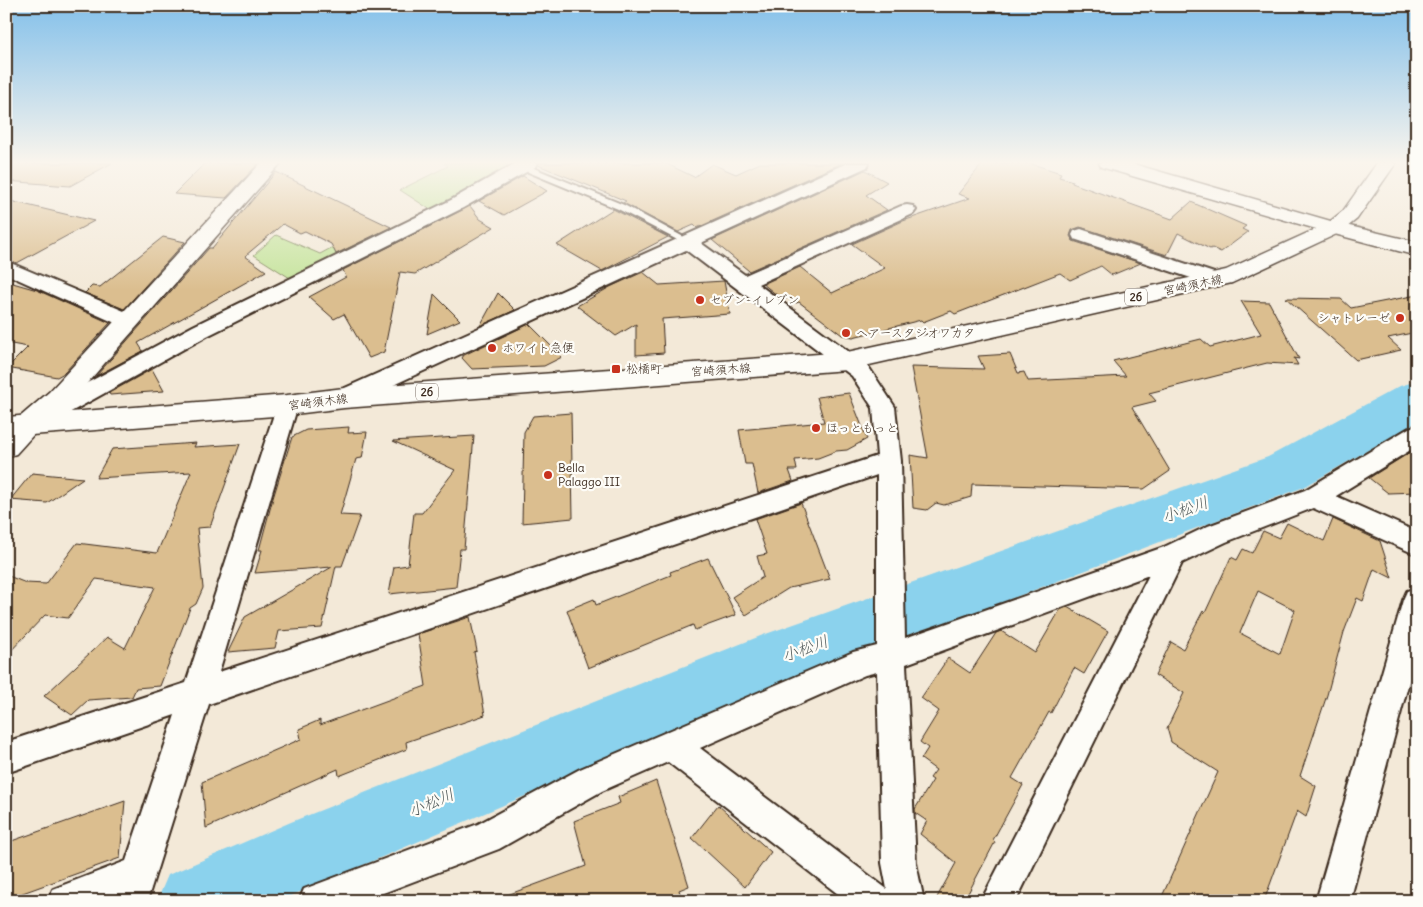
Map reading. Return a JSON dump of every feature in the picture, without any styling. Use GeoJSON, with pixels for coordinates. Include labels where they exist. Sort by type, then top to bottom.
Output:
{"type":"FeatureCollection","features":[{"type":"Feature","properties":{"kind":"main road"},"geometry":{"type":"LineString","coordinates":[[6,447],[16,427],[58,399],[234,205]]}},
{"type":"Feature","properties":{"kind":"main road"},"geometry":{"type":"LineString","coordinates":[[1276,205],[1342,222],[1417,232]]}},
{"type":"Feature","properties":{"kind":"main road"},"geometry":{"type":"LineString","coordinates":[[1288,205],[1417,249]]}},
{"type":"Feature","properties":{"kind":"main road","name":"宮崎須木線"},"geometry":{"type":"LineString","coordinates":[[16,427],[287,406],[344,398],[848,361],[1232,276],[1342,222],[1355,205]]}},
{"type":"Feature","properties":{"kind":"street"},"geometry":{"type":"LineString","coordinates":[[16,427],[200,331],[454,205]]}},
{"type":"Feature","properties":{"kind":"street"},"geometry":{"type":"LineString","coordinates":[[344,398],[768,205]]}},
{"type":"Feature","properties":{"kind":"street"},"geometry":{"type":"LineString","coordinates":[[744,284],[907,210]]}},
{"type":"Feature","properties":{"kind":"street"},"geometry":{"type":"LineString","coordinates":[[1081,235],[1216,280]]}},
{"type":"Feature","properties":{"kind":"street"},"geometry":{"type":"LineString","coordinates":[[688,242],[860,371],[884,407],[889,462],[891,650],[899,863],[907,901]]}},
{"type":"Feature","properties":{"kind":"street"},"geometry":{"type":"LineString","coordinates":[[6,267],[129,321]]}},
{"type":"Feature","properties":{"kind":"street"},"geometry":{"type":"LineString","coordinates":[[65,901],[134,887],[197,694],[287,406]]}},
{"type":"Feature","properties":{"kind":"street"},"geometry":{"type":"LineString","coordinates":[[316,901],[488,837],[592,780],[891,650],[1172,555],[1217,534],[1314,497],[1417,434]]}},
{"type":"Feature","properties":{"kind":"street"},"geometry":{"type":"LineString","coordinates":[[6,758],[889,462]]}},
{"type":"Feature","properties":{"kind":"street"},"geometry":{"type":"LineString","coordinates":[[1314,497],[1417,544]]}},
{"type":"Feature","properties":{"kind":"street"},"geometry":{"type":"LineString","coordinates":[[998,901],[1172,555]]}},
{"type":"Feature","properties":{"kind":"street"},"geometry":{"type":"LineString","coordinates":[[1333,901],[1417,600]]}},
{"type":"Feature","properties":{"kind":"street"},"geometry":{"type":"LineString","coordinates":[[672,746],[875,901]]}},
{"type":"Feature","properties":{"kind":"lane"},"geometry":{"type":"LineString","coordinates":[[616,205],[688,242]]}},
{"type":"Feature","properties":{"kind":"green space"},"geometry":{"type":"Polygon","coordinates":[[[424,205],[440,205],[431,210],[424,205]]]}},
{"type":"Feature","properties":{"kind":"green space"},"geometry":{"type":"Polygon","coordinates":[[[357,234],[369,241],[290,278],[254,255],[276,235],[320,254],[357,234]]]}},
{"type":"Feature","properties":{"kind":"building"},"geometry":{"type":"Polygon","coordinates":[[[6,205],[28,205],[94,221],[17,263],[6,259],[6,205]]]}},
{"type":"Feature","properties":{"kind":"building"},"geometry":{"type":"Polygon","coordinates":[[[248,205],[346,205],[391,227],[336,254],[331,244],[305,231],[300,233],[283,224],[245,256],[266,271],[138,343],[143,351],[96,376],[209,248],[212,248],[248,205]]]}},
{"type":"Feature","properties":{"kind":"building"},"geometry":{"type":"Polygon","coordinates":[[[487,205],[521,205],[504,215],[487,205]]]}},
{"type":"Feature","properties":{"kind":"building"},"geometry":{"type":"Polygon","coordinates":[[[627,205],[748,205],[697,228],[694,225],[678,232],[627,205]]]}},
{"type":"Feature","properties":{"kind":"building"},"geometry":{"type":"Polygon","coordinates":[[[788,205],[880,205],[887,210],[749,271],[712,240],[788,205]]]}},
{"type":"Feature","properties":{"kind":"building"},"geometry":{"type":"Polygon","coordinates":[[[949,205],[1134,205],[1172,219],[1187,205],[1199,205],[1246,226],[1242,229],[1248,232],[1221,252],[1210,249],[1178,233],[1167,255],[1080,227],[1072,230],[1070,236],[1073,241],[1141,263],[1112,275],[1101,266],[1070,280],[1060,273],[955,314],[951,311],[923,322],[921,320],[853,337],[842,335],[799,302],[796,303],[789,297],[783,300],[763,284],[800,267],[832,293],[885,268],[852,244],[903,221],[949,205]]]}},
{"type":"Feature","properties":{"kind":"building"},"geometry":{"type":"Polygon","coordinates":[[[470,206],[480,219],[494,227],[415,274],[400,272],[384,352],[369,358],[344,314],[334,319],[309,297],[346,277],[343,270],[470,206]]]}},
{"type":"Feature","properties":{"kind":"building"},"geometry":{"type":"Polygon","coordinates":[[[613,209],[668,237],[602,271],[557,245],[613,209]]]}},
{"type":"Feature","properties":{"kind":"building"},"geometry":{"type":"Polygon","coordinates":[[[163,237],[185,242],[124,309],[85,293],[92,286],[100,287],[163,237]]]}},
{"type":"Feature","properties":{"kind":"building"},"geometry":{"type":"Polygon","coordinates":[[[643,272],[659,285],[724,281],[730,314],[662,319],[664,353],[636,355],[636,324],[616,336],[577,306],[610,287],[643,272]]]}},
{"type":"Feature","properties":{"kind":"building"},"geometry":{"type":"Polygon","coordinates":[[[6,281],[37,290],[110,323],[64,373],[57,377],[7,368],[28,347],[6,343],[6,281]]]}},
{"type":"Feature","properties":{"kind":"building"},"geometry":{"type":"Polygon","coordinates":[[[498,293],[515,310],[480,326],[498,293]]]}},
{"type":"Feature","properties":{"kind":"building"},"geometry":{"type":"Polygon","coordinates":[[[434,294],[460,320],[427,334],[434,294]]]}},
{"type":"Feature","properties":{"kind":"building"},"geometry":{"type":"Polygon","coordinates":[[[1417,295],[1417,332],[1388,338],[1401,350],[1356,360],[1286,298],[1341,299],[1351,308],[1417,295]]]}},
{"type":"Feature","properties":{"kind":"building"},"geometry":{"type":"Polygon","coordinates":[[[1241,301],[1269,302],[1299,359],[1294,358],[1298,365],[1267,363],[1149,393],[1156,401],[1132,407],[1170,471],[1144,489],[972,484],[971,497],[944,505],[936,503],[927,510],[913,508],[910,455],[928,458],[911,367],[984,369],[978,356],[1010,354],[1018,373],[1024,372],[1028,381],[1126,376],[1113,361],[1201,339],[1210,347],[1261,334],[1241,301]]]}},
{"type":"Feature","properties":{"kind":"building"},"geometry":{"type":"Polygon","coordinates":[[[529,324],[562,357],[544,366],[472,369],[462,358],[464,355],[529,324]]]}},
{"type":"Feature","properties":{"kind":"building"},"geometry":{"type":"Polygon","coordinates":[[[152,369],[164,391],[110,395],[109,393],[152,369]]]}},
{"type":"Feature","properties":{"kind":"building"},"geometry":{"type":"Polygon","coordinates":[[[849,393],[867,439],[847,450],[836,451],[818,458],[795,460],[797,470],[789,470],[793,481],[758,493],[752,464],[745,464],[739,430],[824,422],[817,397],[849,393]]]}},
{"type":"Feature","properties":{"kind":"building","name":"Bella Palaggo III"},"geometry":{"type":"Polygon","coordinates":[[[571,413],[573,518],[522,523],[524,432],[533,416],[571,413]]]}},
{"type":"Feature","properties":{"kind":"building"},"geometry":{"type":"Polygon","coordinates":[[[349,427],[348,433],[367,432],[362,458],[356,459],[340,515],[360,516],[342,566],[336,566],[322,628],[279,631],[275,648],[228,652],[245,617],[332,567],[255,573],[273,498],[292,437],[306,430],[349,427]]]}},
{"type":"Feature","properties":{"kind":"building"},"geometry":{"type":"Polygon","coordinates":[[[474,436],[464,549],[460,549],[456,587],[389,594],[394,567],[408,565],[414,513],[422,513],[455,470],[393,441],[474,436]]]}},
{"type":"Feature","properties":{"kind":"building"},"geometry":{"type":"Polygon","coordinates":[[[196,443],[194,447],[240,444],[210,527],[197,528],[203,588],[196,604],[190,608],[160,686],[136,688],[132,697],[88,700],[72,715],[44,696],[107,637],[125,648],[155,587],[96,579],[68,618],[45,615],[6,656],[6,575],[26,583],[46,584],[77,543],[157,553],[191,472],[96,478],[112,449],[196,443]]]}},
{"type":"Feature","properties":{"kind":"building"},"geometry":{"type":"Polygon","coordinates":[[[1417,448],[1417,492],[1388,493],[1369,478],[1417,448]]]}},
{"type":"Feature","properties":{"kind":"building"},"geometry":{"type":"Polygon","coordinates":[[[32,473],[83,478],[47,503],[10,500],[32,473]]]}},
{"type":"Feature","properties":{"kind":"building"},"geometry":{"type":"Polygon","coordinates":[[[801,503],[830,579],[789,588],[746,615],[732,597],[763,577],[757,556],[767,554],[755,519],[801,503]]]}},
{"type":"Feature","properties":{"kind":"building"},"geometry":{"type":"Polygon","coordinates":[[[1333,519],[1380,541],[1392,578],[1374,569],[1363,601],[1357,598],[1344,632],[1327,695],[1300,776],[1316,786],[1306,817],[1297,811],[1264,901],[1160,901],[1218,772],[1171,742],[1167,728],[1184,693],[1155,675],[1171,642],[1183,649],[1203,611],[1205,613],[1231,557],[1237,560],[1243,549],[1252,553],[1263,531],[1279,538],[1287,523],[1324,541],[1333,519]],[[1258,591],[1240,633],[1280,654],[1295,610],[1258,591]]]}},
{"type":"Feature","properties":{"kind":"building"},"geometry":{"type":"Polygon","coordinates":[[[708,558],[736,615],[695,630],[693,625],[588,668],[567,610],[594,599],[596,605],[671,575],[670,572],[708,558]]]}},
{"type":"Feature","properties":{"kind":"building"},"geometry":{"type":"Polygon","coordinates":[[[1067,607],[1108,631],[1084,674],[1074,668],[1051,713],[1049,712],[1012,778],[1023,785],[993,840],[995,842],[964,901],[935,901],[956,863],[920,834],[927,821],[915,813],[915,809],[933,780],[930,778],[936,770],[921,759],[928,748],[920,742],[939,711],[921,698],[948,658],[970,673],[996,633],[1001,631],[1035,653],[1060,610],[1067,607]]]}},
{"type":"Feature","properties":{"kind":"building"},"geometry":{"type":"Polygon","coordinates":[[[470,617],[477,651],[474,652],[485,715],[406,742],[407,749],[339,776],[338,769],[206,828],[202,782],[301,739],[299,729],[320,720],[320,725],[426,686],[418,634],[470,617]]]}},
{"type":"Feature","properties":{"kind":"building"},"geometry":{"type":"Polygon","coordinates":[[[656,781],[689,886],[679,890],[683,901],[499,901],[499,898],[586,866],[574,821],[620,803],[618,797],[656,781]]]}},
{"type":"Feature","properties":{"kind":"building"},"geometry":{"type":"Polygon","coordinates":[[[125,801],[120,858],[6,899],[6,843],[125,801]]]}},
{"type":"Feature","properties":{"kind":"building"},"geometry":{"type":"Polygon","coordinates":[[[718,805],[771,852],[745,887],[692,838],[718,805]]]}},
{"type":"Feature","properties":{"kind":"waterway","name":"小松川"},"geometry":{"type":"LineString","coordinates":[[194,901],[291,858],[763,664],[1286,472],[1417,399]]}},
{"type":"Feature","properties":{"kind":"place","name":"セブン-イレブン"},"geometry":{"type":"Point","coordinates":[700,300]}},
{"type":"Feature","properties":{"kind":"place","name":"シャトレーゼ"},"geometry":{"type":"Point","coordinates":[1400,318]}},
{"type":"Feature","properties":{"kind":"place","name":"ヘアースタジオワカタ"},"geometry":{"type":"Point","coordinates":[846,333]}},
{"type":"Feature","properties":{"kind":"place","name":"ホワイト急便"},"geometry":{"type":"Point","coordinates":[492,348]}},
{"type":"Feature","properties":{"kind":"place","name":"松橋町"},"geometry":{"type":"Point","coordinates":[616,369]}},
{"type":"Feature","properties":{"kind":"place","name":"ほっともっと"},"geometry":{"type":"Point","coordinates":[816,428]}},
{"type":"Feature","properties":{"kind":"place","name":"Bella Palaggo III"},"geometry":{"type":"Point","coordinates":[548,475]}}]}
